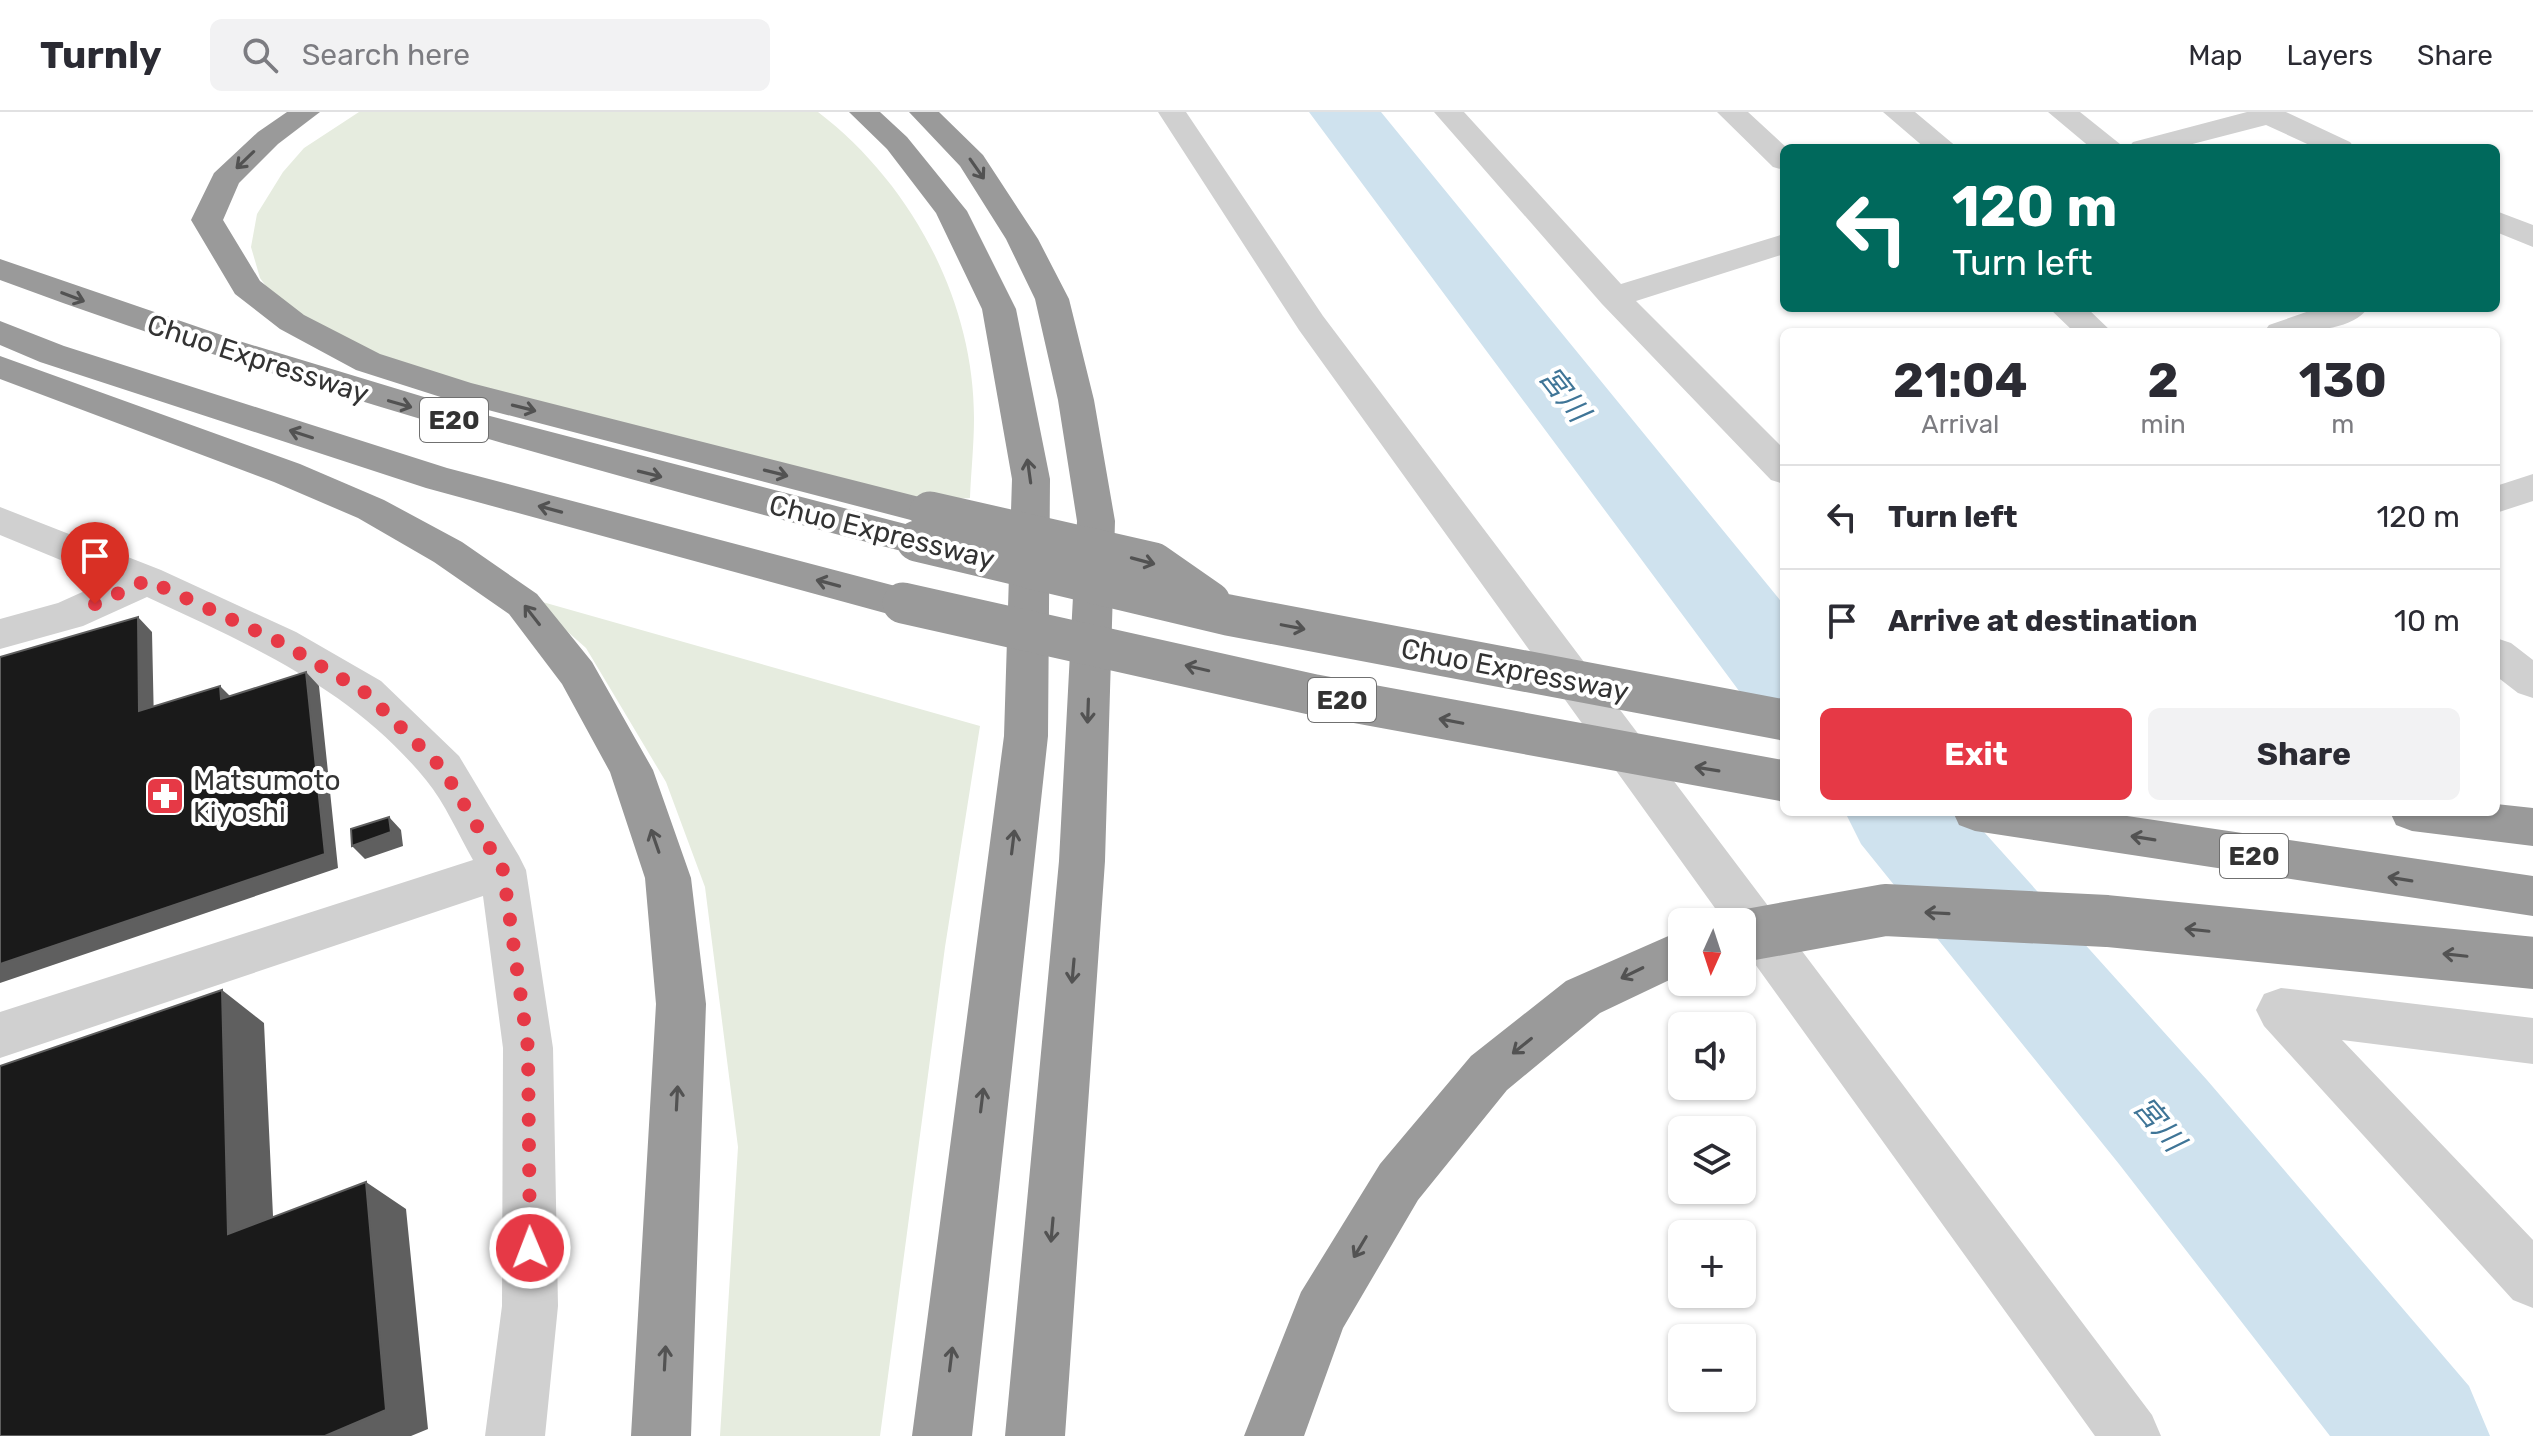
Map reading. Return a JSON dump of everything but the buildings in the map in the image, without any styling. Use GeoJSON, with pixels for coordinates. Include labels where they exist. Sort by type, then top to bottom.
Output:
{"type":"FeatureCollection","features":[{"type":"Feature","properties":{"kind":"highway"},"geometry":{"type":"LineString","coordinates":[[306,112],[268,138],[225,179],[207,220],[247,287],[292,322],[368,362],[924,527]]}},
{"type":"Feature","properties":{"kind":"highway"},"geometry":{"type":"LineString","coordinates":[[863,112],[897,143],[951,211],[999,309],[1031,479],[1026,736],[942,1436]]}},
{"type":"Feature","properties":{"kind":"highway"},"geometry":{"type":"LineString","coordinates":[[923,112],[972,161],[1022,239],[1052,299],[1076,400],[1096,521],[1082,861],[1035,1436]]}},
{"type":"Feature","properties":{"kind":"highway","name":"Chuo Expressway"},"geometry":{"type":"LineString","coordinates":[[0,269],[105,309],[328,383],[578,456],[924,527],[1228,615],[1780,719]]}},
{"type":"Feature","properties":{"kind":"highway","name":"Chuo Expressway"},"geometry":{"type":"LineString","coordinates":[[0,332],[67,359],[439,479],[903,603],[1315,695],[1780,780]]}},
{"type":"Feature","properties":{"kind":"highway"},"geometry":{"type":"LineString","coordinates":[[0,367],[287,473],[371,509],[448,552],[523,604],[577,673],[631,770],[668,878],[681,1004],[661,1436]]}},
{"type":"Feature","properties":{"kind":"highway","name":"E20"},"geometry":{"type":"LineString","coordinates":[[2002,816],[2533,896]]}},
{"type":"Feature","properties":{"kind":"highway"},"geometry":{"type":"LineString","coordinates":[[2444,816],[2533,827]]}},
{"type":"Feature","properties":{"kind":"highway"},"geometry":{"type":"LineString","coordinates":[[1756,933],[1885,910],[2107,921],[2533,963]]}},
{"type":"Feature","properties":{"kind":"highway"},"geometry":{"type":"LineString","coordinates":[[1274,1436],[1321,1312],[1399,1182],[1489,1073],[1583,997],[1668,958]]}},
{"type":"Feature","properties":{"kind":"street"},"geometry":{"type":"LineString","coordinates":[[1172,112],[1311,323],[2131,1436]]}},
{"type":"Feature","properties":{"kind":"street"},"geometry":{"type":"LineString","coordinates":[[1448,112],[1614,297],[1780,467]]}},
{"type":"Feature","properties":{"kind":"street"},"geometry":{"type":"LineString","coordinates":[[1731,112],[1780,157]]}},
{"type":"Feature","properties":{"kind":"street"},"geometry":{"type":"LineString","coordinates":[[1897,112],[1938,144]]}},
{"type":"Feature","properties":{"kind":"street"},"geometry":{"type":"LineString","coordinates":[[2062,112],[2105,144]]}},
{"type":"Feature","properties":{"kind":"street"},"geometry":{"type":"LineString","coordinates":[[2157,144],[2269,113],[2332,144]]}},
{"type":"Feature","properties":{"kind":"street"},"geometry":{"type":"LineString","coordinates":[[2500,224],[2525,246]]}},
{"type":"Feature","properties":{"kind":"street"},"geometry":{"type":"LineString","coordinates":[[1614,297],[1780,245]]}},
{"type":"Feature","properties":{"kind":"street"},"geometry":{"type":"LineString","coordinates":[[2071,312],[2090,328]]}},
{"type":"Feature","properties":{"kind":"street"},"geometry":{"type":"LineString","coordinates":[[2293,328],[2339,312]]}},
{"type":"Feature","properties":{"kind":"street"},"geometry":{"type":"LineString","coordinates":[[2500,499],[2533,487]]}},
{"type":"Feature","properties":{"kind":"street"},"geometry":{"type":"LineString","coordinates":[[0,520],[147,580],[282,643],[366,693],[443,769],[503,870],[528,1048],[530,1306],[515,1436]]}},
{"type":"Feature","properties":{"kind":"street"},"geometry":{"type":"LineString","coordinates":[[0,634],[69,615],[147,580]]}},
{"type":"Feature","properties":{"kind":"street"},"geometry":{"type":"LineString","coordinates":[[2500,657],[2533,682]]}},
{"type":"Feature","properties":{"kind":"street"},"geometry":{"type":"LineString","coordinates":[[0,1035],[503,870]]}},
{"type":"Feature","properties":{"kind":"street"},"geometry":{"type":"LineString","coordinates":[[2533,1041],[2281,1010],[2533,1280]]}},
{"type":"Feature","properties":{"kind":"shaded area"},"geometry":{"type":"Polygon","coordinates":[[[359,112],[818,112],[882,173],[931,247],[949,288],[963,330],[971,374],[974,418],[970,498],[906,502],[529,404],[354,351],[283,309],[260,278],[251,247],[257,214],[283,172],[304,148],[359,112]]]}},
{"type":"Feature","properties":{"kind":"shaded area"},"geometry":{"type":"Polygon","coordinates":[[[539,601],[980,726],[945,947],[880,1436],[720,1436],[738,1147],[705,887],[666,782],[586,648],[543,610],[539,601]]]}},
{"type":"Feature","properties":{"kind":"waterway","name":"宮川"},"geometry":{"type":"LineString","coordinates":[[1344,112],[1780,671]]}},
{"type":"Feature","properties":{"kind":"waterway","name":"宮川"},"geometry":{"type":"LineString","coordinates":[[1902,816],[2163,1122],[2419,1436]]}},
{"type":"Feature","properties":{"kind":"place","name":"Matsumoto Kiyoshi"},"geometry":{"type":"Point","coordinates":[165,796]}},
{"type":"Feature","properties":{"kind":"route"},"geometry":{"type":"LineString","coordinates":[[95,604],[147,580],[282,643],[366,693],[443,769],[503,870],[528,1048],[530,1248]]}}]}
